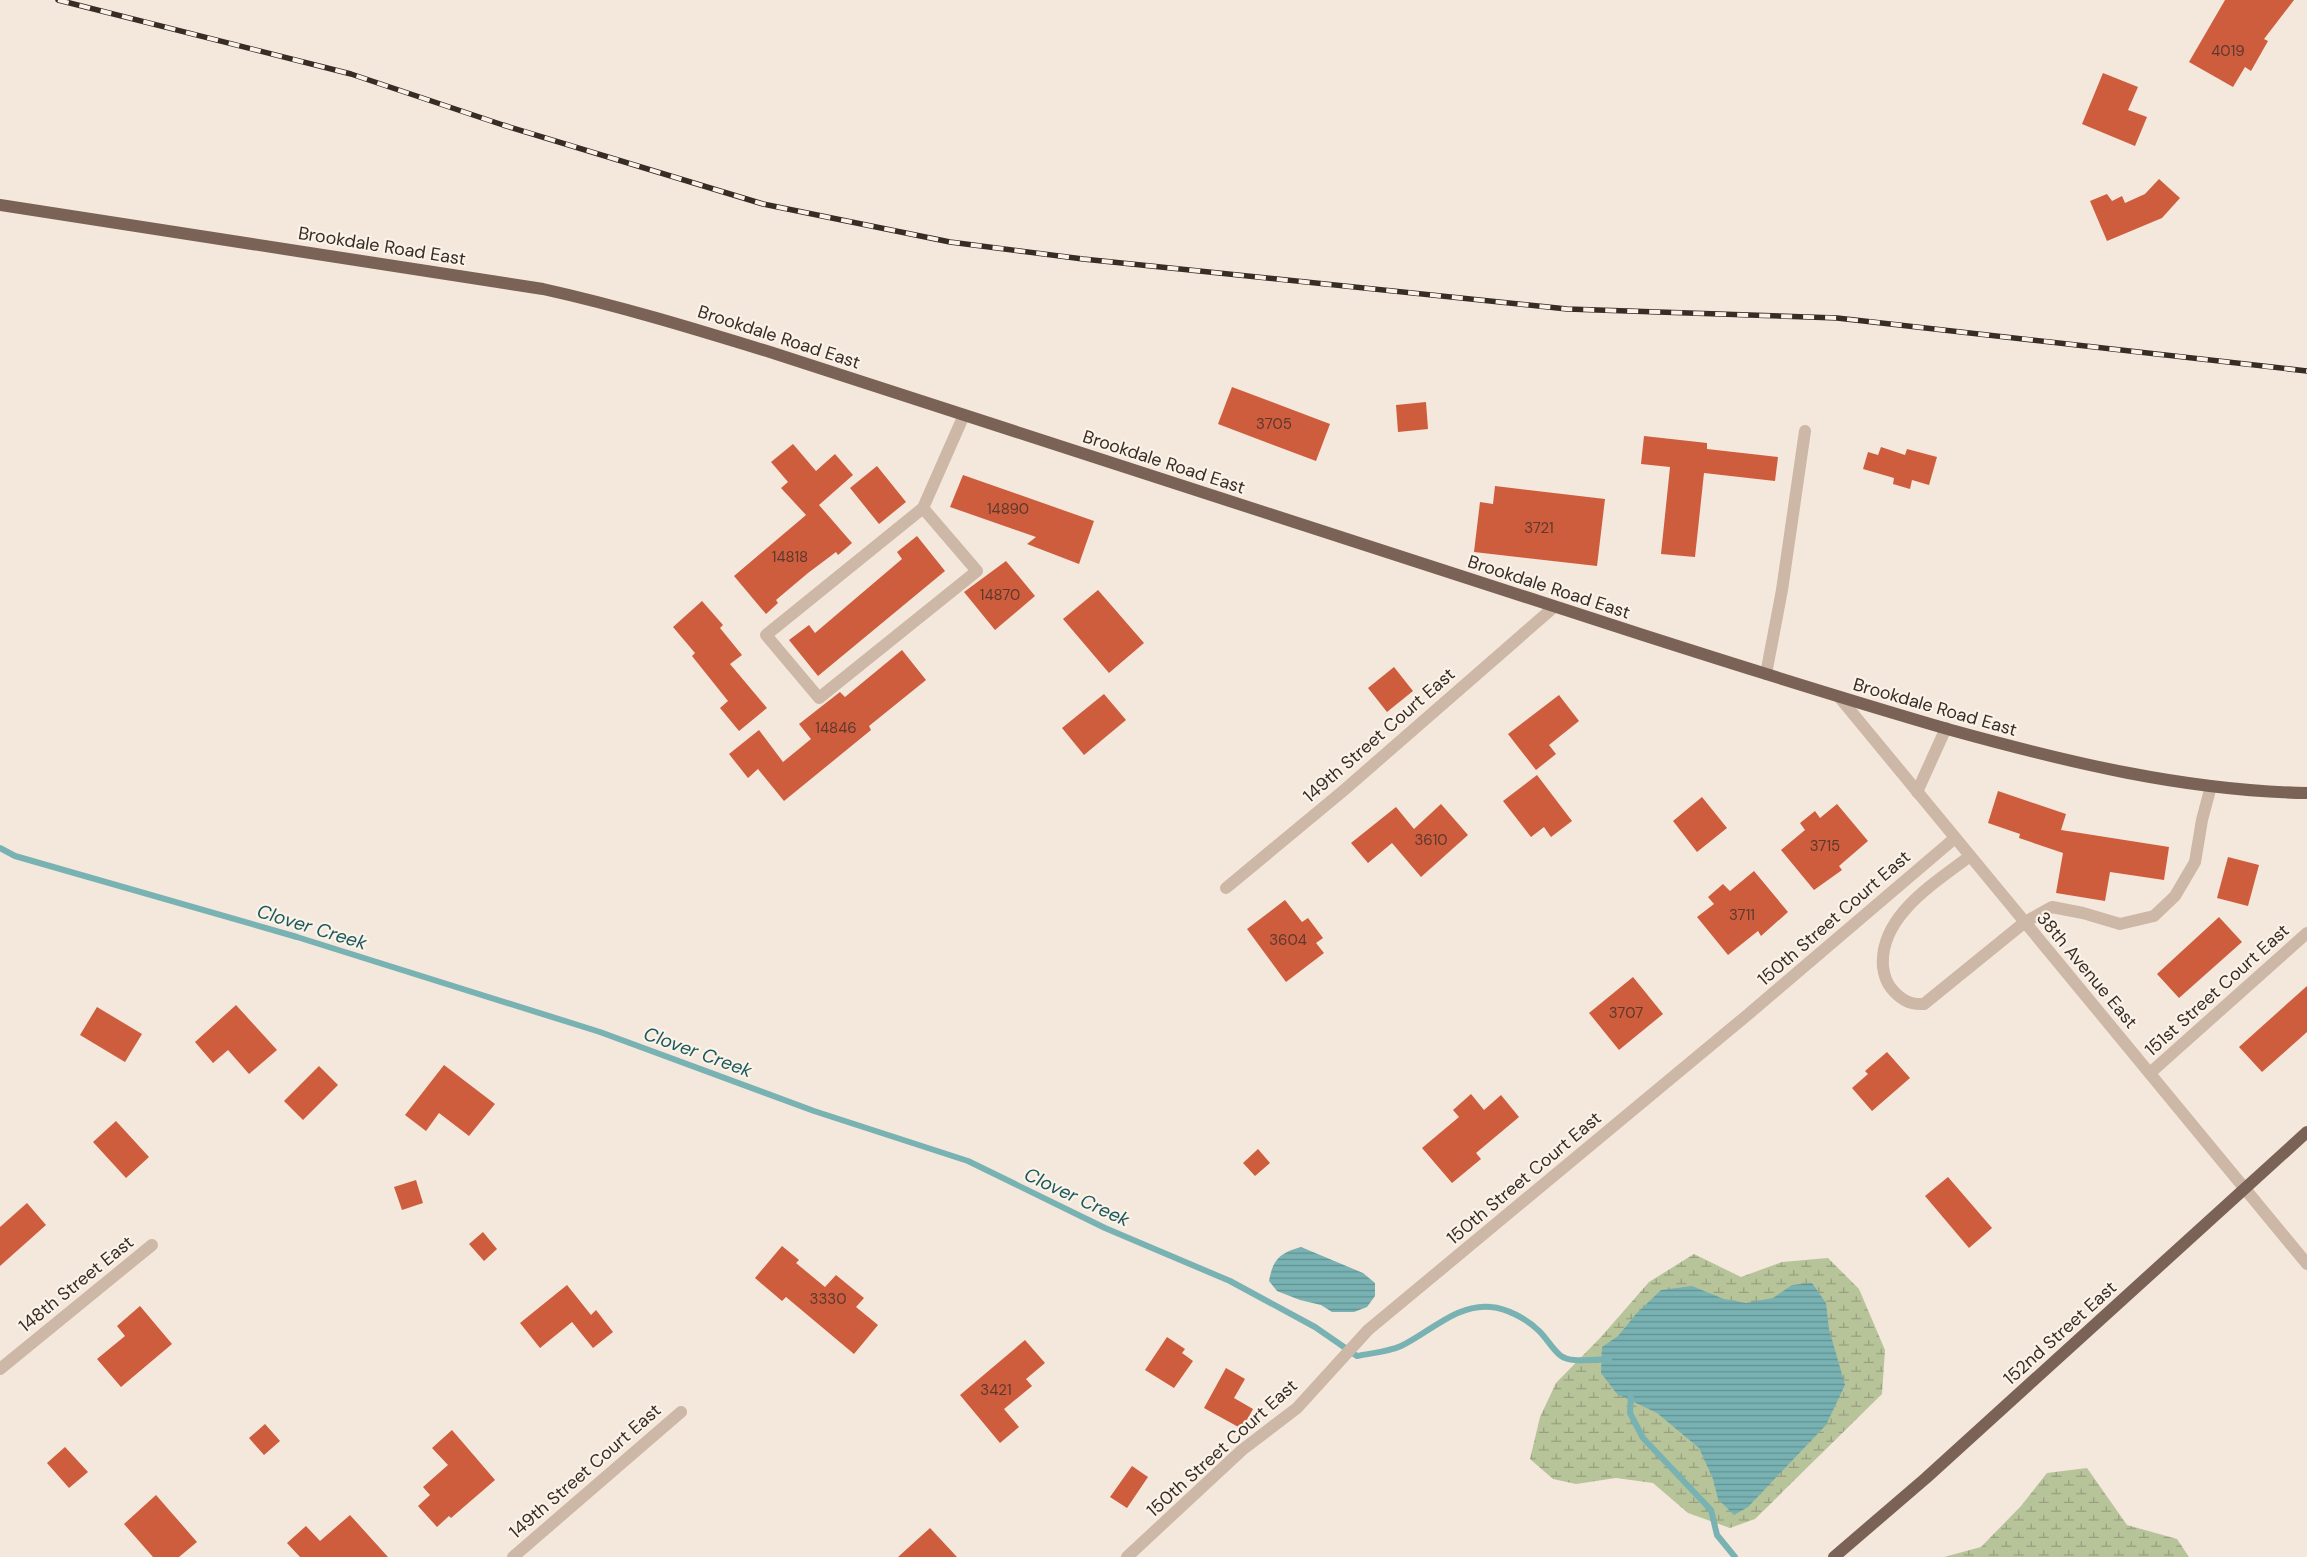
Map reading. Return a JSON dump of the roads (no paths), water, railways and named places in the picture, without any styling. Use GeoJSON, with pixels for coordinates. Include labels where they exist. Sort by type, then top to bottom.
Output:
{"type":"FeatureCollection","features":[{"type":"Feature","properties":{"kind":"main road","name":"Brookdale Road East"},"geometry":{"type":"LineString","coordinates":[[0,205],[552,291],[668,321],[1840,698],[2037,754],[2120,772],[2211,786],[2268,792],[2307,793]]}},
{"type":"Feature","properties":{"kind":"main road","name":"152nd Street East"},"geometry":{"type":"LineString","coordinates":[[1834,1557],[1933,1471],[2307,1132]]}},
{"type":"Feature","properties":{"kind":"street"},"geometry":{"type":"LineString","coordinates":[[923,508],[977,571],[819,698],[766,634],[923,508],[964,415]]}},
{"type":"Feature","properties":{"kind":"street"},"geometry":{"type":"LineString","coordinates":[[1766,674],[1782,590],[1806,431]]}},
{"type":"Feature","properties":{"kind":"street","name":"149th Street Court East"},"geometry":{"type":"LineString","coordinates":[[1226,888],[1343,791],[1554,607]]}},
{"type":"Feature","properties":{"kind":"street","name":"38th Avenue East"},"geometry":{"type":"LineString","coordinates":[[1840,698],[2307,1264]]}},
{"type":"Feature","properties":{"kind":"street"},"geometry":{"type":"LineString","coordinates":[[1917,792],[1946,728]]}},
{"type":"Feature","properties":{"kind":"street"},"geometry":{"type":"LineString","coordinates":[[1970,856],[1913,902],[1899,917],[1890,932],[1884,946],[1884,972],[1888,984],[1906,1002],[1924,1004],[2025,922],[2052,907],[2083,913],[2120,924],[2154,916],[2175,896],[2195,862],[2202,820],[2211,786]]}},
{"type":"Feature","properties":{"kind":"street","name":"150th Street Court East"},"geometry":{"type":"LineString","coordinates":[[1127,1557],[1242,1450],[1297,1408],[1368,1330],[1745,1017],[1955,838]]}},
{"type":"Feature","properties":{"kind":"street","name":"151st Street Court East"},"geometry":{"type":"LineString","coordinates":[[2150,1073],[2307,933]]}},
{"type":"Feature","properties":{"kind":"street","name":"148th Street East"},"geometry":{"type":"LineString","coordinates":[[0,1369],[152,1245]]}},
{"type":"Feature","properties":{"kind":"street","name":"149th Street Court East"},"geometry":{"type":"LineString","coordinates":[[513,1557],[681,1412]]}},
{"type":"Feature","properties":{"kind":"water"},"geometry":{"type":"Polygon","coordinates":[[[1301,1247],[1363,1273],[1375,1283],[1375,1296],[1367,1307],[1354,1312],[1332,1312],[1321,1305],[1300,1300],[1277,1291],[1269,1281],[1275,1263],[1282,1255],[1301,1247]]]}},
{"type":"Feature","properties":{"kind":"water"},"geometry":{"type":"Polygon","coordinates":[[[1812,1283],[1826,1303],[1829,1329],[1845,1385],[1826,1425],[1748,1507],[1734,1515],[1718,1499],[1713,1479],[1699,1448],[1657,1413],[1617,1394],[1601,1373],[1602,1347],[1618,1336],[1636,1314],[1661,1290],[1692,1286],[1724,1299],[1746,1303],[1773,1298],[1792,1285],[1812,1283]]]}},
{"type":"Feature","properties":{"kind":"waterway","name":"Clover Creek"},"geometry":{"type":"LineString","coordinates":[[0,848],[15,856],[297,937],[600,1032],[814,1111],[968,1161],[1105,1228],[1230,1281],[1315,1327],[1357,1356],[1396,1348],[1455,1314],[1479,1307],[1491,1307],[1510,1312],[1528,1322],[1541,1333],[1561,1356],[1571,1360],[1609,1360]]}},
{"type":"Feature","properties":{"kind":"waterway"},"geometry":{"type":"LineString","coordinates":[[1631,1394],[1630,1413],[1643,1438],[1711,1510],[1717,1535],[1735,1557]]}},
{"type":"Feature","properties":{"kind":"railway"},"geometry":{"type":"LineString","coordinates":[[58,0],[351,74],[503,125],[763,204],[950,242],[1083,259],[1567,309],[1837,318],[2307,371]]}}]}
